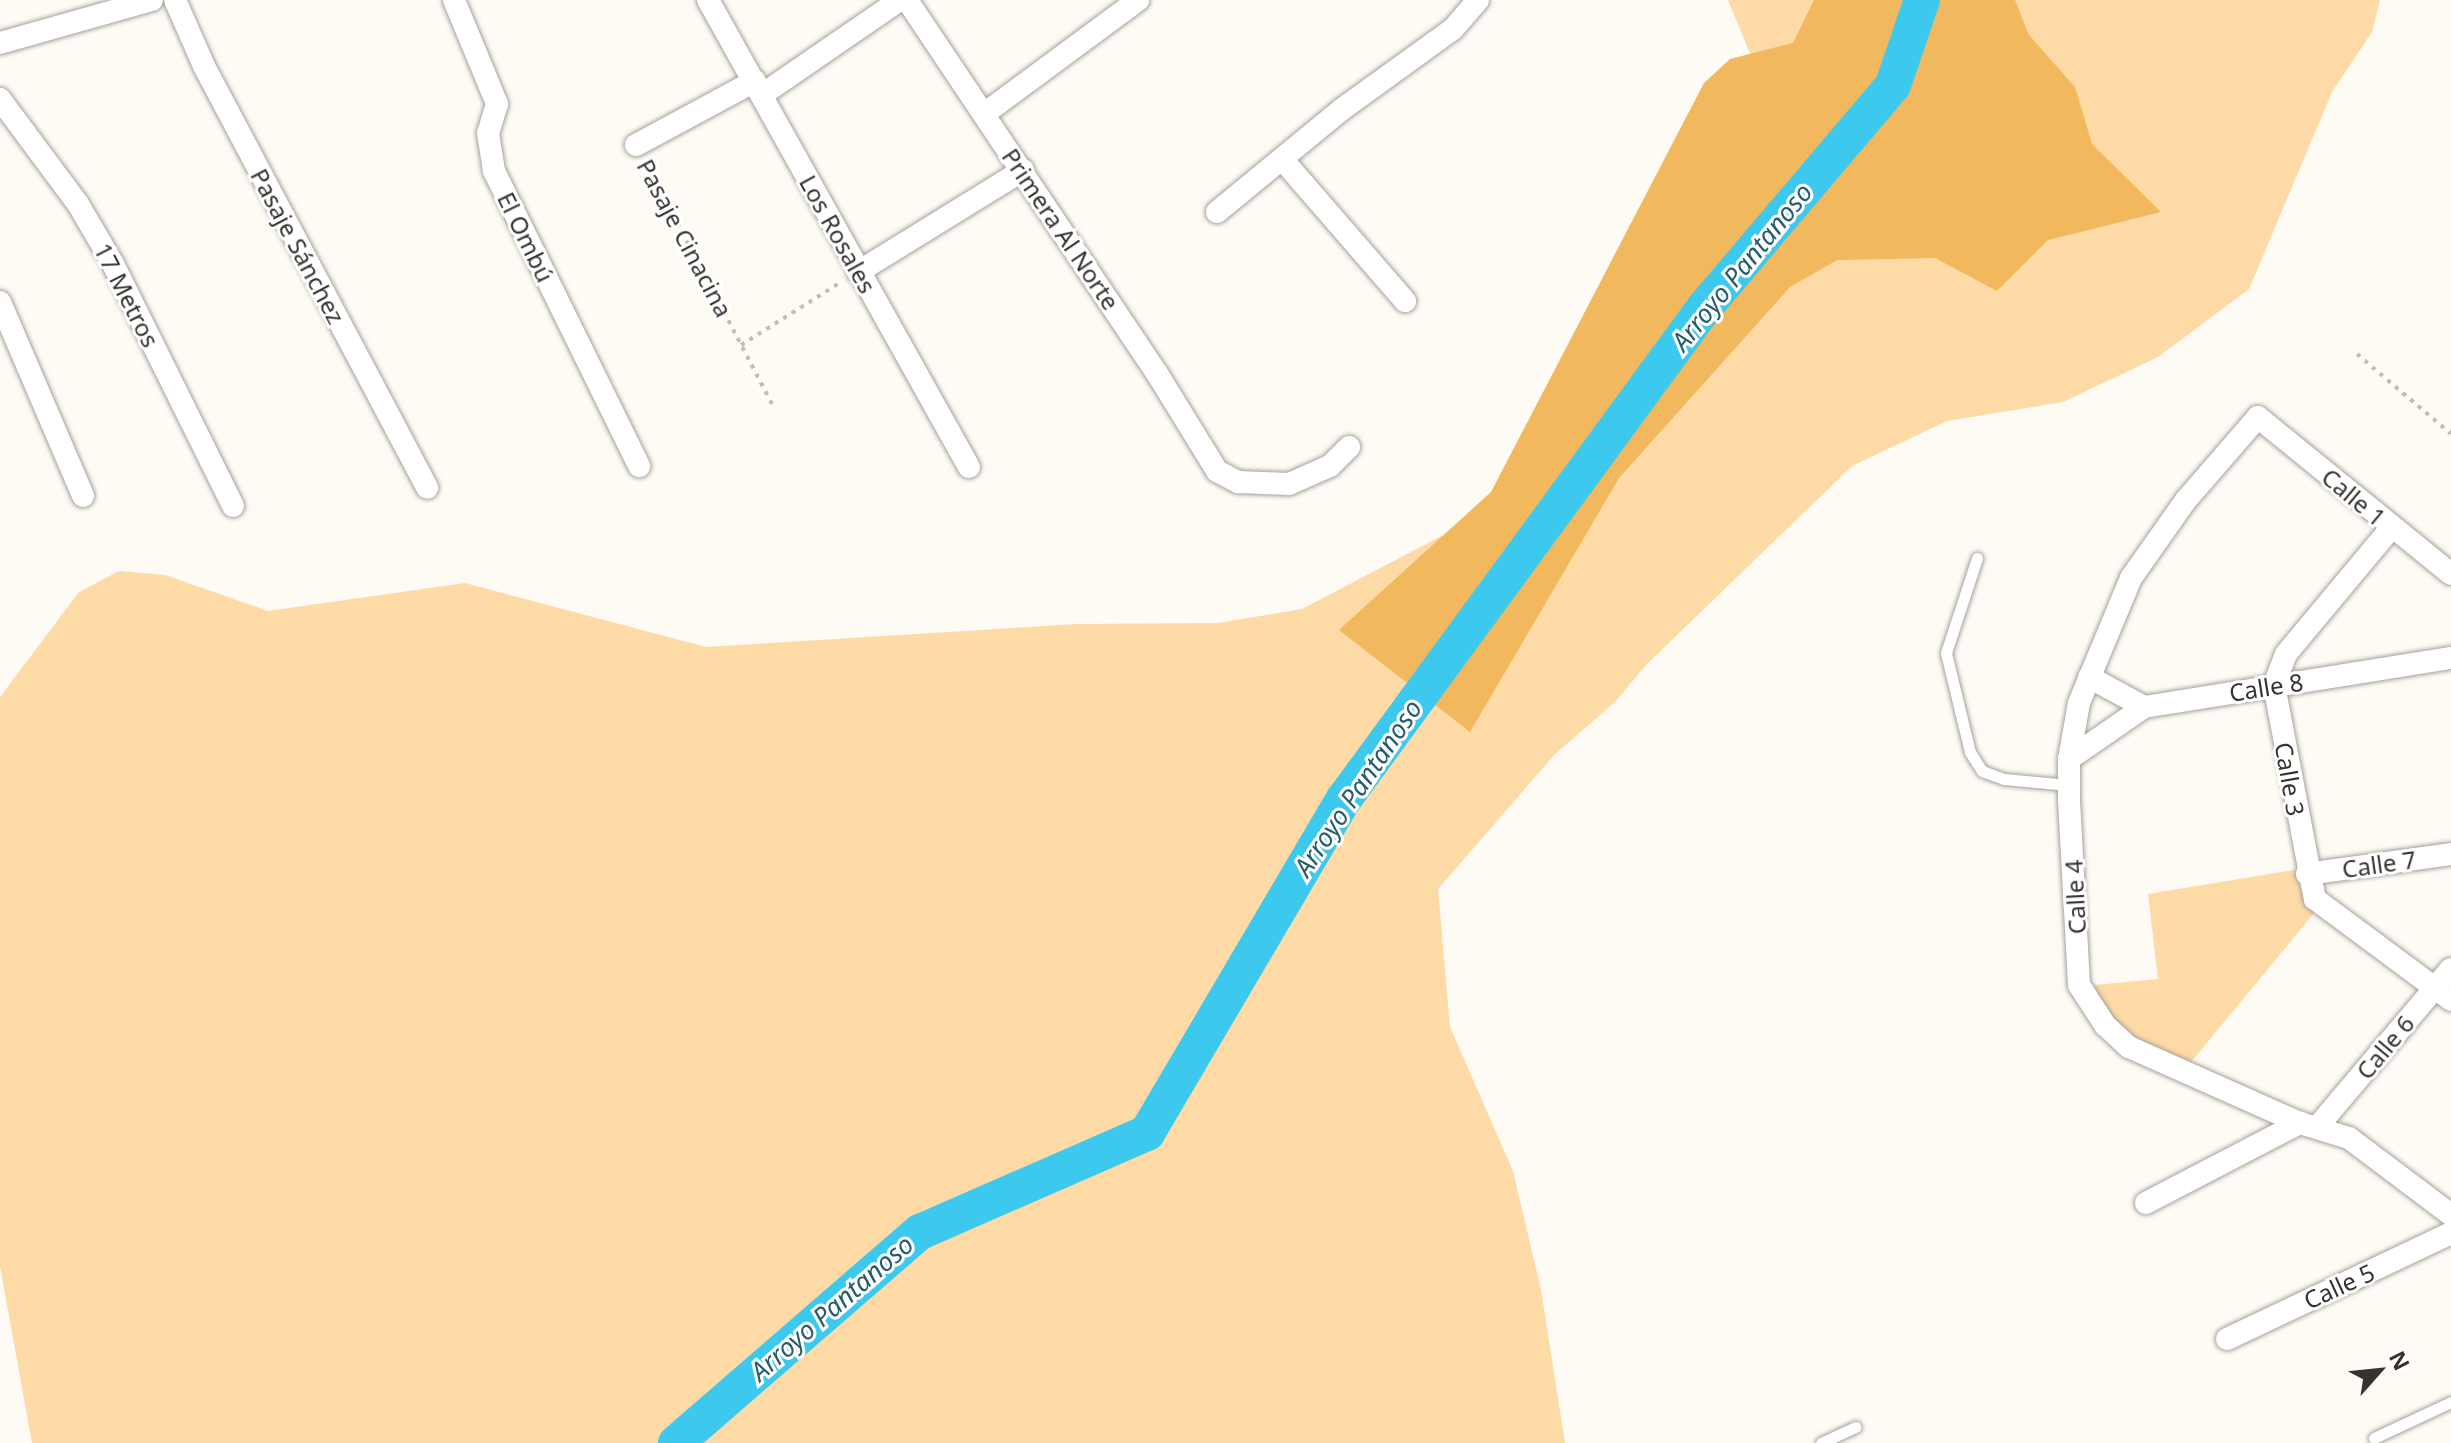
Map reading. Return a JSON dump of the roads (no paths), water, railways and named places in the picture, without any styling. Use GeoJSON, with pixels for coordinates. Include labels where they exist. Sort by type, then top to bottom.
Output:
{"type":"FeatureCollection","features":[{"type":"Feature","properties":{"kind":"street"},"geometry":{"type":"LineString","coordinates":[[0,43],[152,0]]}},
{"type":"Feature","properties":{"kind":"street","name":"Pasaje Sánchez"},"geometry":{"type":"LineString","coordinates":[[175,0],[204,66],[427,488]]}},
{"type":"Feature","properties":{"kind":"street","name":"El Ombú"},"geometry":{"type":"LineString","coordinates":[[454,0],[497,104],[488,133],[494,171],[639,466]]}},
{"type":"Feature","properties":{"kind":"street","name":"Los Rosales"},"geometry":{"type":"LineString","coordinates":[[708,0],[969,467]]}},
{"type":"Feature","properties":{"kind":"street","name":"Pasaje Cinacina"},"geometry":{"type":"LineString","coordinates":[[636,145],[759,87],[900,0]]}},
{"type":"Feature","properties":{"kind":"street","name":"Primera Al Norte"},"geometry":{"type":"LineString","coordinates":[[907,0],[1158,375],[1209,463],[1238,482],[1289,484],[1330,466],[1349,447]]}},
{"type":"Feature","properties":{"kind":"street"},"geometry":{"type":"LineString","coordinates":[[984,114],[1138,0]]}},
{"type":"Feature","properties":{"kind":"street"},"geometry":{"type":"LineString","coordinates":[[1217,212],[1453,29],[1478,0]]}},
{"type":"Feature","properties":{"kind":"street","name":"17 Metros"},"geometry":{"type":"LineString","coordinates":[[0,99],[78,204],[113,264],[233,506]]}},
{"type":"Feature","properties":{"kind":"street"},"geometry":{"type":"LineString","coordinates":[[1282,159],[1405,301]]}},
{"type":"Feature","properties":{"kind":"street"},"geometry":{"type":"LineString","coordinates":[[858,272],[1023,170]]}},
{"type":"Feature","properties":{"kind":"street"},"geometry":{"type":"LineString","coordinates":[[0,302],[83,496]]}},
{"type":"Feature","properties":{"kind":"street","name":"Calle 1"},"geometry":{"type":"LineString","coordinates":[[2258,417],[2451,574]]}},
{"type":"Feature","properties":{"kind":"street","name":"Calle 4"},"geometry":{"type":"LineString","coordinates":[[2258,417],[2186,500],[2131,578],[2089,677],[2069,759],[2079,985],[2089,1005],[2129,1047],[2349,1138],[2451,1215]]}},
{"type":"Feature","properties":{"kind":"street"},"geometry":{"type":"LineString","coordinates":[[2274,685],[2286,654],[2391,528]]}},
{"type":"Feature","properties":{"kind":"street","name":"Calle 8"},"geometry":{"type":"LineString","coordinates":[[2144,707],[2451,658]]}},
{"type":"Feature","properties":{"kind":"street"},"geometry":{"type":"LineString","coordinates":[[2069,759],[2144,707],[2089,677]]}},
{"type":"Feature","properties":{"kind":"street","name":"Calle 3"},"geometry":{"type":"LineString","coordinates":[[2274,685],[2307,874],[2315,899],[2443,994]]}},
{"type":"Feature","properties":{"kind":"street","name":"Calle 7"},"geometry":{"type":"LineString","coordinates":[[2307,874],[2451,854]]}},
{"type":"Feature","properties":{"kind":"street","name":"Calle 6"},"geometry":{"type":"LineString","coordinates":[[2146,1203],[2310,1124],[2443,994],[2451,969]]}},
{"type":"Feature","properties":{"kind":"street","name":"Calle 5"},"geometry":{"type":"LineString","coordinates":[[2227,1339],[2451,1233]]}},
{"type":"Feature","properties":{"kind":"lane"},"geometry":{"type":"LineString","coordinates":[[1977,558],[1946,653],[1970,752],[1982,771],[2004,779],[2069,785]]}},
{"type":"Feature","properties":{"kind":"lane"},"geometry":{"type":"LineString","coordinates":[[2374,1438],[2451,1402]]}},
{"type":"Feature","properties":{"kind":"lane"},"geometry":{"type":"LineString","coordinates":[[1821,1443],[1855,1427]]}},
{"type":"Feature","properties":{"kind":"waterway","name":"Arroyo Pantanoso"},"geometry":{"type":"LineString","coordinates":[[676,1443],[920,1232],[1147,1133],[1344,799],[1704,308],[1893,85],[1922,0]]}}]}
